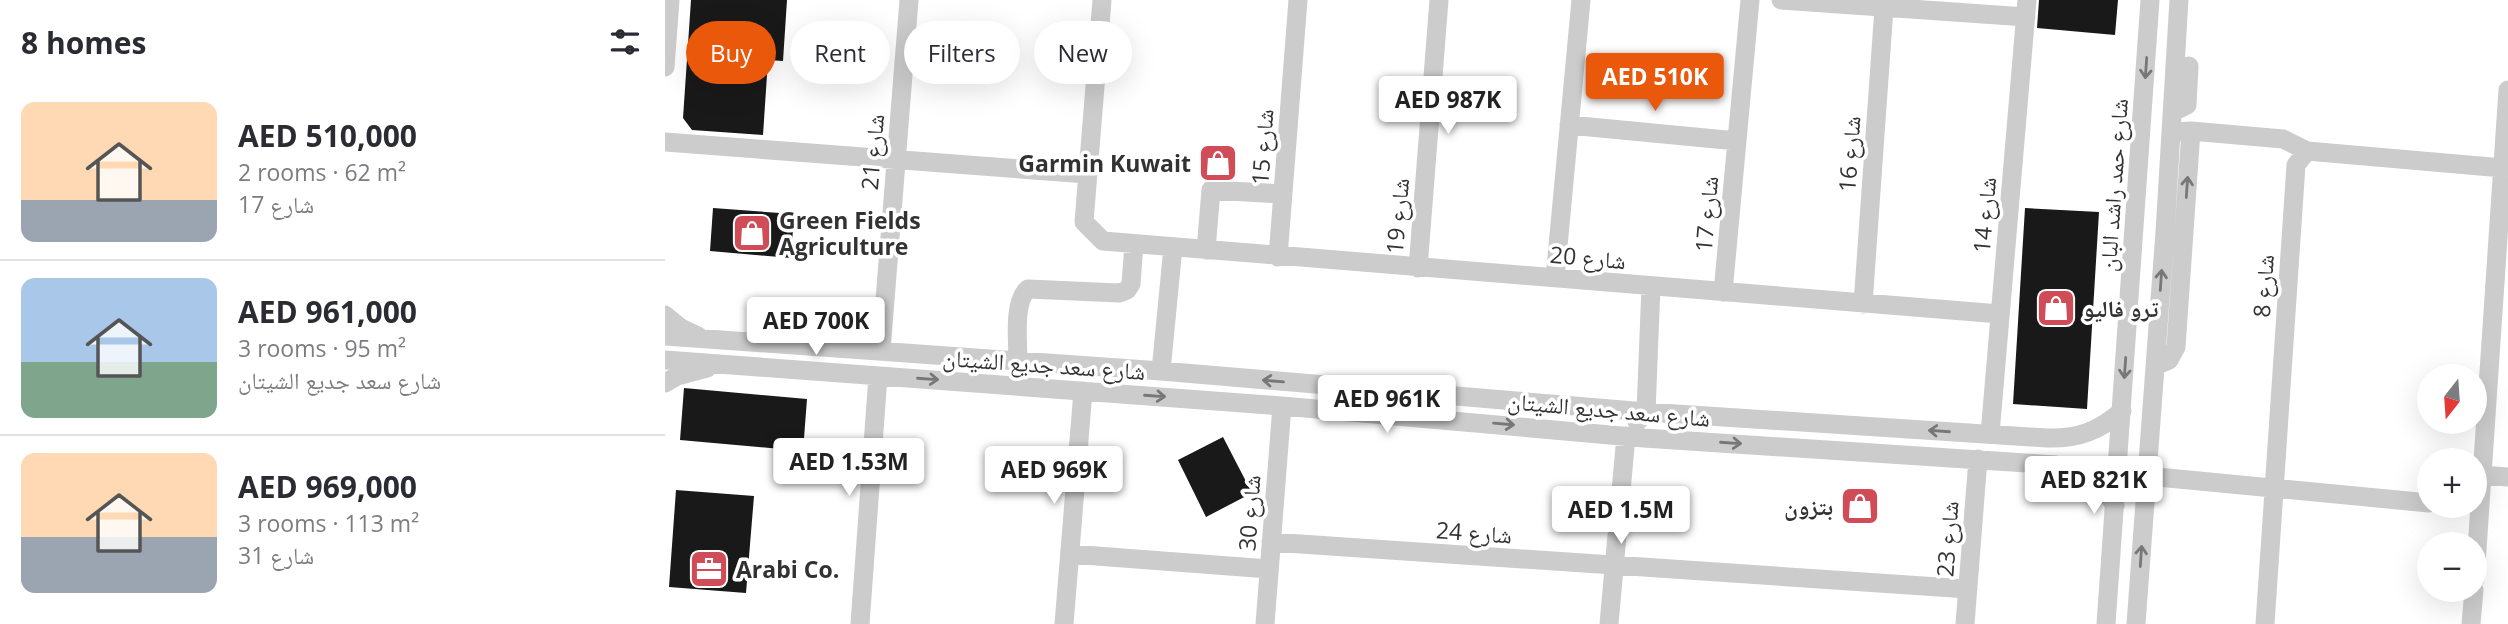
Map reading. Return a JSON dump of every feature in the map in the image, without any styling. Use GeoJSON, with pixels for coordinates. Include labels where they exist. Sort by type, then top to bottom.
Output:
{"type":"FeatureCollection","features":[{"type":"Feature","properties":{"kind":"street"},"geometry":{"type":"LineString","coordinates":[[665,67],[670,0]]}},
{"type":"Feature","properties":{"kind":"street","name":"شارع 21"},"geometry":{"type":"LineString","coordinates":[[881,350],[909,0]]}},
{"type":"Feature","properties":{"kind":"street","name":"شارع 20"},"geometry":{"type":"LineString","coordinates":[[1101,0],[1084,222],[1103,242],[2000,314]]}},
{"type":"Feature","properties":{"kind":"street","name":"شارع 15"},"geometry":{"type":"LineString","coordinates":[[1278,257],[1297,0]]}},
{"type":"Feature","properties":{"kind":"street","name":"شارع 19"},"geometry":{"type":"LineString","coordinates":[[1417,268],[1439,0]]}},
{"type":"Feature","properties":{"kind":"street"},"geometry":{"type":"LineString","coordinates":[[1555,278],[1581,0]]}},
{"type":"Feature","properties":{"kind":"street","name":"شارع 17"},"geometry":{"type":"LineString","coordinates":[[1723,292],[1750,0]]}},
{"type":"Feature","properties":{"kind":"street"},"geometry":{"type":"LineString","coordinates":[[1780,0],[1884,8],[2026,9]]}},
{"type":"Feature","properties":{"kind":"street","name":"شارع حمد راشد البان"},"geometry":{"type":"LineString","coordinates":[[2106,624],[2150,0]]}},
{"type":"Feature","properties":{"kind":"street"},"geometry":{"type":"LineString","coordinates":[[2155,366],[2169,360],[2176,347],[2181,131],[2173,112],[2179,0]]}},
{"type":"Feature","properties":{"kind":"street"},"geometry":{"type":"LineString","coordinates":[[2177,44],[2187,36],[2190,0]]}},
{"type":"Feature","properties":{"kind":"street","name":"شارع 16"},"geometry":{"type":"LineString","coordinates":[[1863,304],[1884,8]]}},
{"type":"Feature","properties":{"kind":"street","name":"شارع 14"},"geometry":{"type":"LineString","coordinates":[[1990,434],[2026,9]]}},
{"type":"Feature","properties":{"kind":"street"},"geometry":{"type":"LineString","coordinates":[[2483,448],[2508,90]]}},
{"type":"Feature","properties":{"kind":"street"},"geometry":{"type":"LineString","coordinates":[[1569,125],[1737,141]]}},
{"type":"Feature","properties":{"kind":"street"},"geometry":{"type":"LineString","coordinates":[[2181,131],[2283,139],[2307,151],[2503,168]]}},
{"type":"Feature","properties":{"kind":"street"},"geometry":{"type":"LineString","coordinates":[[2136,624],[2169,175],[2181,131]]}},
{"type":"Feature","properties":{"kind":"street"},"geometry":{"type":"LineString","coordinates":[[665,142],[1087,174]]}},
{"type":"Feature","properties":{"kind":"street","name":"شارع 8"},"geometry":{"type":"LineString","coordinates":[[2265,624],[2296,164],[2307,151]]}},
{"type":"Feature","properties":{"kind":"street"},"geometry":{"type":"LineString","coordinates":[[2138,181],[2153,189],[2163,185],[2169,175]]}},
{"type":"Feature","properties":{"kind":"street"},"geometry":{"type":"LineString","coordinates":[[1206,250],[1211,190],[1283,194]]}},
{"type":"Feature","properties":{"kind":"street"},"geometry":{"type":"LineString","coordinates":[[1017,361],[1019,303],[1022,294],[1028,289],[1119,293],[1127,290],[1131,284],[1134,244]]}},
{"type":"Feature","properties":{"kind":"street"},"geometry":{"type":"LineString","coordinates":[[1161,371],[1173,247]]}},
{"type":"Feature","properties":{"kind":"street"},"geometry":{"type":"LineString","coordinates":[[1609,624],[1635,437],[1639,432],[1637,424],[1639,417],[1646,412],[1651,286]]}},
{"type":"Feature","properties":{"kind":"street"},"geometry":{"type":"LineString","coordinates":[[665,315],[681,328],[705,339]]}},
{"type":"Feature","properties":{"kind":"street","name":"شارع سعد جديع الشيتان"},"geometry":{"type":"LineString","coordinates":[[665,336],[1161,371],[1646,412],[2047,438],[2068,439],[2088,434],[2107,425],[2122,411]]}},
{"type":"Feature","properties":{"kind":"street"},"geometry":{"type":"LineString","coordinates":[[787,369],[795,367],[800,356],[798,348],[791,344]]}},
{"type":"Feature","properties":{"kind":"street"},"geometry":{"type":"LineString","coordinates":[[847,373],[839,370],[836,357],[842,350],[850,348]]}},
{"type":"Feature","properties":{"kind":"street","name":"شارع سعد جديع الشيتان"},"geometry":{"type":"LineString","coordinates":[[665,360],[1282,406],[1635,437],[2046,464],[2067,467],[2096,480],[2115,506]]}},
{"type":"Feature","properties":{"kind":"street"},"geometry":{"type":"LineString","coordinates":[[665,383],[677,376],[720,364]]}},
{"type":"Feature","properties":{"kind":"street"},"geometry":{"type":"LineString","coordinates":[[860,624],[878,376]]}},
{"type":"Feature","properties":{"kind":"street"},"geometry":{"type":"LineString","coordinates":[[1064,624],[1083,391]]}},
{"type":"Feature","properties":{"kind":"street","name":"شارع 30"},"geometry":{"type":"LineString","coordinates":[[1265,624],[1282,406]]}},
{"type":"Feature","properties":{"kind":"street"},"geometry":{"type":"LineString","coordinates":[[1600,433],[1607,430],[1612,423],[1610,414],[1603,408]]}},
{"type":"Feature","properties":{"kind":"street"},"geometry":{"type":"LineString","coordinates":[[2046,464],[2054,450],[2047,438]]}},
{"type":"Feature","properties":{"kind":"street","name":"شارع 23"},"geometry":{"type":"LineString","coordinates":[[1965,624],[1977,459]]}},
{"type":"Feature","properties":{"kind":"street"},"geometry":{"type":"LineString","coordinates":[[2487,475],[2508,477]]}},
{"type":"Feature","properties":{"kind":"street"},"geometry":{"type":"LineString","coordinates":[[2147,476],[2417,502]]}},
{"type":"Feature","properties":{"kind":"street","name":"شارع 24"},"geometry":{"type":"LineString","coordinates":[[1271,542],[1968,589]]}},
{"type":"Feature","properties":{"kind":"street"},"geometry":{"type":"LineString","coordinates":[[1070,554],[1269,569]]}},
{"type":"Feature","properties":{"kind":"street"},"geometry":{"type":"LineString","coordinates":[[2472,624],[2473,602]]}},
{"type":"Feature","properties":{"kind":"building"},"geometry":{"type":"Polygon","coordinates":[[[691,0],[787,0],[783,61],[776,61],[776,21],[690,21],[691,0]]]}},
{"type":"Feature","properties":{"kind":"building"},"geometry":{"type":"Polygon","coordinates":[[[2039,0],[2118,0],[2115,35],[2037,28],[2039,0]]]}},
{"type":"Feature","properties":{"kind":"building"},"geometry":{"type":"Polygon","coordinates":[[[686,74],[686,84],[766,84],[763,135],[692,130],[683,118],[686,74]]]}},
{"type":"Feature","properties":{"kind":"building","name":"Green Fields Agriculture"},"geometry":{"type":"Polygon","coordinates":[[[713,208],[794,214],[791,258],[710,251],[713,208]]]}},
{"type":"Feature","properties":{"kind":"building","name":"ترو فاليو"},"geometry":{"type":"Polygon","coordinates":[[[2025,208],[2099,212],[2087,409],[2013,404],[2025,208]]]}},
{"type":"Feature","properties":{"kind":"building"},"geometry":{"type":"Polygon","coordinates":[[[684,388],[807,399],[803,451],[680,440],[684,388]]]}},
{"type":"Feature","properties":{"kind":"building"},"geometry":{"type":"Polygon","coordinates":[[[1223,437],[1252,493],[1206,517],[1178,460],[1223,437]]]}},
{"type":"Feature","properties":{"kind":"building"},"geometry":{"type":"Polygon","coordinates":[[[676,490],[754,496],[746,593],[669,587],[676,490]]]}},
{"type":"Feature","properties":{"kind":"place","name":"Garmin Kuwait"},"geometry":{"type":"Point","coordinates":[1218,163]}},
{"type":"Feature","properties":{"kind":"place","name":"Green Fields Agriculture"},"geometry":{"type":"Point","coordinates":[752,233]}},
{"type":"Feature","properties":{"kind":"place","name":"ترو فاليو"},"geometry":{"type":"Point","coordinates":[2056,308]}},
{"type":"Feature","properties":{"kind":"place","name":"بتزون"},"geometry":{"type":"Point","coordinates":[1860,506]}},
{"type":"Feature","properties":{"kind":"place","name":"Arabi Co."},"geometry":{"type":"Point","coordinates":[709,569]}}]}
